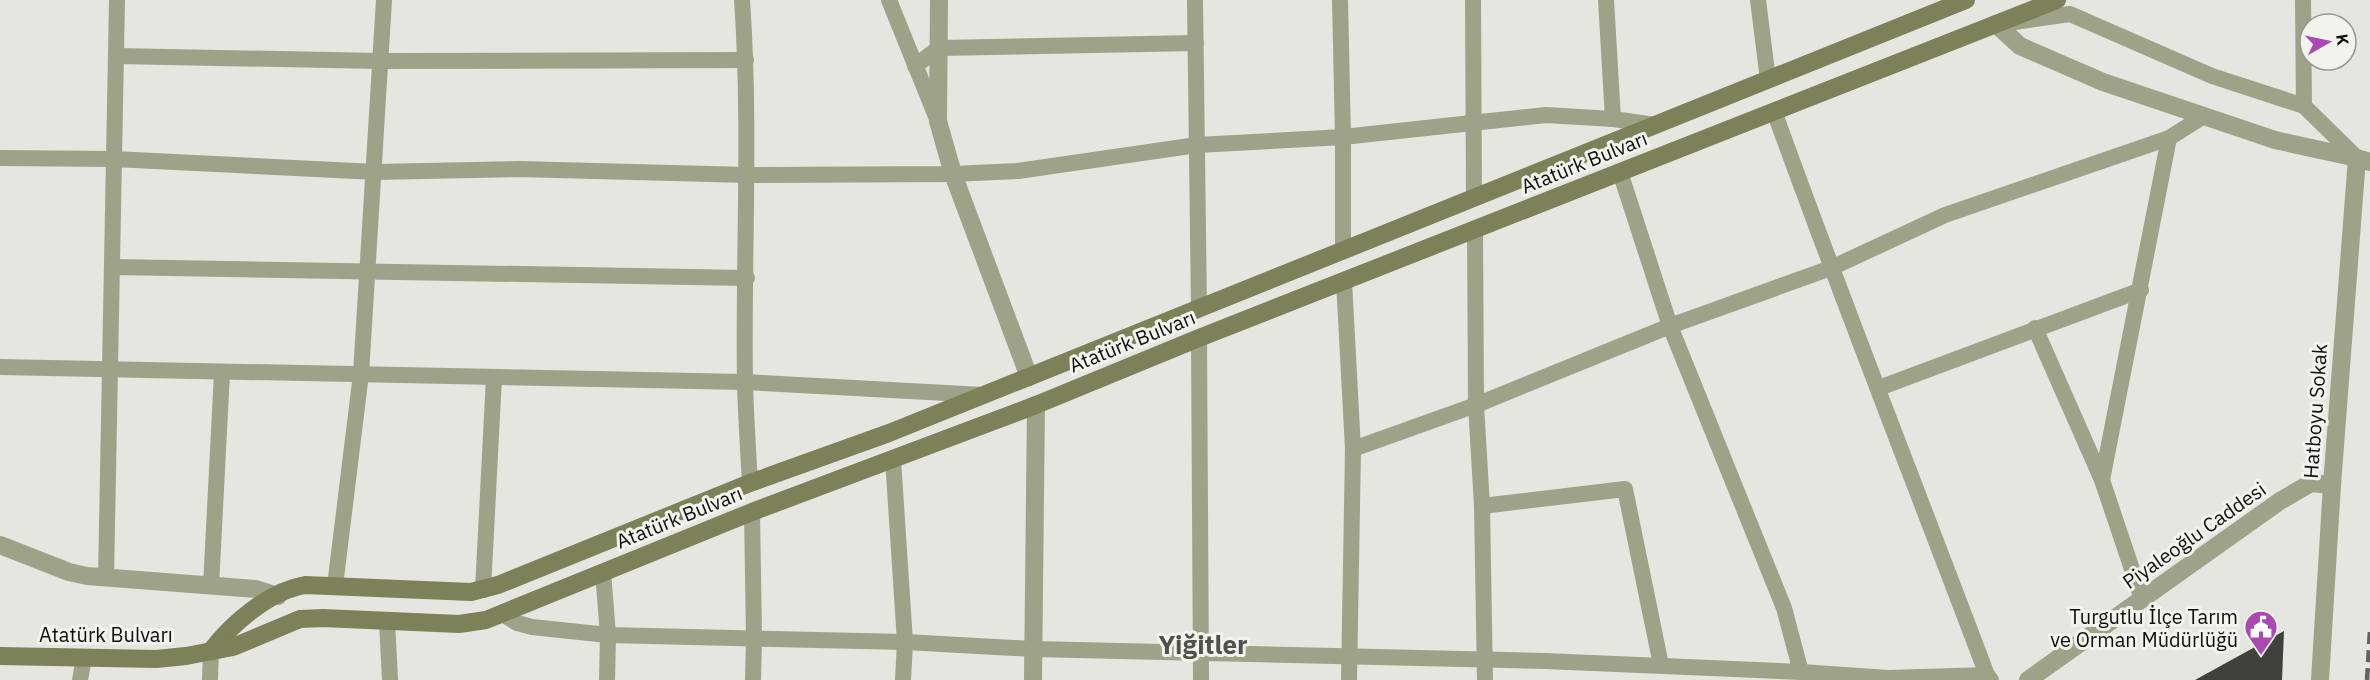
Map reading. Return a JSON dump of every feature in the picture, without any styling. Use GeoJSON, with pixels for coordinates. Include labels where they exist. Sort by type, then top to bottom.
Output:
{"type":"FeatureCollection","features":[{"type":"Feature","properties":{"kind":"main road","name":"Atatürk Bulvarı"},"geometry":{"type":"LineString","coordinates":[[211,651],[231,626],[295,587],[335,586],[471,592],[483,590],[750,483],[889,434],[1966,0]]}},
{"type":"Feature","properties":{"kind":"main road","name":"Atatürk Bulvarı"},"geometry":{"type":"LineString","coordinates":[[0,656],[156,659],[233,647],[293,621],[323,618],[473,623],[501,614],[752,512],[1036,405],[1199,338],[2057,0]]}},
{"type":"Feature","properties":{"kind":"main road"},"geometry":{"type":"LineString","coordinates":[[1768,80],[1774,111]]}},
{"type":"Feature","properties":{"kind":"main road"},"geometry":{"type":"LineString","coordinates":[[1618,140],[1620,172]]}},
{"type":"Feature","properties":{"kind":"main road"},"geometry":{"type":"LineString","coordinates":[[1474,198],[1475,229]]}},
{"type":"Feature","properties":{"kind":"main road"},"geometry":{"type":"LineString","coordinates":[[1343,251],[1344,281]]}},
{"type":"Feature","properties":{"kind":"main road"},"geometry":{"type":"LineString","coordinates":[[1199,309],[1199,338]]}},
{"type":"Feature","properties":{"kind":"main road"},"geometry":{"type":"LineString","coordinates":[[1029,377],[1036,405]]}},
{"type":"Feature","properties":{"kind":"main road"},"geometry":{"type":"LineString","coordinates":[[889,434],[893,459]]}},
{"type":"Feature","properties":{"kind":"main road"},"geometry":{"type":"LineString","coordinates":[[750,483],[752,512]]}},
{"type":"Feature","properties":{"kind":"main road"},"geometry":{"type":"LineString","coordinates":[[593,546],[603,572]]}},
{"type":"Feature","properties":{"kind":"main road"},"geometry":{"type":"LineString","coordinates":[[483,590],[501,614]]}},
{"type":"Feature","properties":{"kind":"main road"},"geometry":{"type":"LineString","coordinates":[[278,596],[293,621]]}},
{"type":"Feature","properties":{"kind":"street"},"geometry":{"type":"LineString","coordinates":[[106,578],[117,0]]}},
{"type":"Feature","properties":{"kind":"street"},"geometry":{"type":"LineString","coordinates":[[335,586],[361,374],[384,0]]}},
{"type":"Feature","properties":{"kind":"street"},"geometry":{"type":"LineString","coordinates":[[742,0],[746,60],[748,175],[745,382],[750,483]]}},
{"type":"Feature","properties":{"kind":"street"},"geometry":{"type":"LineString","coordinates":[[889,0],[938,121],[953,174],[1029,377]]}},
{"type":"Feature","properties":{"kind":"street"},"geometry":{"type":"LineString","coordinates":[[938,121],[939,0]]}},
{"type":"Feature","properties":{"kind":"street"},"geometry":{"type":"LineString","coordinates":[[1195,0],[1199,309]]}},
{"type":"Feature","properties":{"kind":"street"},"geometry":{"type":"LineString","coordinates":[[1340,0],[1343,251]]}},
{"type":"Feature","properties":{"kind":"street"},"geometry":{"type":"LineString","coordinates":[[1473,0],[1474,198]]}},
{"type":"Feature","properties":{"kind":"street"},"geometry":{"type":"LineString","coordinates":[[1606,0],[1613,119]]}},
{"type":"Feature","properties":{"kind":"street"},"geometry":{"type":"LineString","coordinates":[[1758,0],[1768,80]]}},
{"type":"Feature","properties":{"kind":"street"},"geometry":{"type":"LineString","coordinates":[[2303,0],[2304,106]]}},
{"type":"Feature","properties":{"kind":"street"},"geometry":{"type":"LineString","coordinates":[[1996,24],[2070,14],[2212,76],[2304,106],[2364,160]]}},
{"type":"Feature","properties":{"kind":"street"},"geometry":{"type":"LineString","coordinates":[[1996,24],[2020,46],[2103,82],[2275,140],[2364,160]]}},
{"type":"Feature","properties":{"kind":"street"},"geometry":{"type":"LineString","coordinates":[[915,66],[939,48],[1196,43]]}},
{"type":"Feature","properties":{"kind":"street"},"geometry":{"type":"LineString","coordinates":[[116,56],[380,61],[746,60]]}},
{"type":"Feature","properties":{"kind":"street"},"geometry":{"type":"LineString","coordinates":[[501,614],[517,623],[532,627],[608,634],[905,642],[1033,650],[1349,655],[1661,665],[1888,678],[1989,678],[1831,268],[1774,111]]}},
{"type":"Feature","properties":{"kind":"street"},"geometry":{"type":"LineString","coordinates":[[0,158],[113,159],[375,172],[518,169],[748,175],[953,174],[1018,171],[1197,145],[1343,137],[1546,115],[1613,119],[1655,125]]}},
{"type":"Feature","properties":{"kind":"street"},"geometry":{"type":"LineString","coordinates":[[1353,449],[1476,405],[1671,326],[1831,268],[1945,215],[2169,138],[2204,116]]}},
{"type":"Feature","properties":{"kind":"street"},"geometry":{"type":"LineString","coordinates":[[2102,480],[2169,138]]}},
{"type":"Feature","properties":{"kind":"street","name":"Hatboyu Sokak"},"geometry":{"type":"LineString","coordinates":[[2320,680],[2332,485],[2364,160]]}},
{"type":"Feature","properties":{"kind":"street"},"geometry":{"type":"LineString","coordinates":[[1620,172],[1671,326],[1784,608],[1800,672]]}},
{"type":"Feature","properties":{"kind":"street"},"geometry":{"type":"LineString","coordinates":[[1475,229],[1476,405],[1482,506],[1485,680]]}},
{"type":"Feature","properties":{"kind":"street"},"geometry":{"type":"LineString","coordinates":[[112,267],[747,278]]}},
{"type":"Feature","properties":{"kind":"street"},"geometry":{"type":"LineString","coordinates":[[1344,281],[1353,449],[1349,680]]}},
{"type":"Feature","properties":{"kind":"street"},"geometry":{"type":"LineString","coordinates":[[1879,388],[2141,290]]}},
{"type":"Feature","properties":{"kind":"street"},"geometry":{"type":"LineString","coordinates":[[2035,328],[2102,480],[2142,599]]}},
{"type":"Feature","properties":{"kind":"street"},"geometry":{"type":"LineString","coordinates":[[1199,338],[1201,680]]}},
{"type":"Feature","properties":{"kind":"street"},"geometry":{"type":"LineString","coordinates":[[0,367],[745,382],[984,395]]}},
{"type":"Feature","properties":{"kind":"street"},"geometry":{"type":"LineString","coordinates":[[211,586],[222,373]]}},
{"type":"Feature","properties":{"kind":"street"},"geometry":{"type":"LineString","coordinates":[[483,590],[494,376]]}},
{"type":"Feature","properties":{"kind":"street"},"geometry":{"type":"LineString","coordinates":[[1033,680],[1036,405]]}},
{"type":"Feature","properties":{"kind":"street"},"geometry":{"type":"LineString","coordinates":[[893,459],[905,642],[903,680]]}},
{"type":"Feature","properties":{"kind":"street","name":"Piyaleoğlu Caddesi"},"geometry":{"type":"LineString","coordinates":[[2028,680],[2288,497],[2311,483],[2332,485]]}},
{"type":"Feature","properties":{"kind":"street"},"geometry":{"type":"LineString","coordinates":[[1482,506],[1625,489],[1661,665]]}},
{"type":"Feature","properties":{"kind":"street"},"geometry":{"type":"LineString","coordinates":[[752,512],[753,680]]}},
{"type":"Feature","properties":{"kind":"street"},"geometry":{"type":"LineString","coordinates":[[0,545],[69,572],[106,578],[256,589],[278,596]]}},
{"type":"Feature","properties":{"kind":"street"},"geometry":{"type":"LineString","coordinates":[[603,572],[608,634],[607,680]]}},
{"type":"Feature","properties":{"kind":"street"},"geometry":{"type":"LineString","coordinates":[[387,621],[390,680]]}},
{"type":"Feature","properties":{"kind":"street"},"geometry":{"type":"LineString","coordinates":[[210,680],[211,651]]}},
{"type":"Feature","properties":{"kind":"street"},"geometry":{"type":"LineString","coordinates":[[80,680],[84,658]]}},
{"type":"Feature","properties":{"kind":"building","name":"Turgutlu İlçe Tarım ve Orman Müdürlüğü"},"geometry":{"type":"Polygon","coordinates":[[[2284,631],[2282,680],[2195,680],[2284,631]]]}},
{"type":"Feature","properties":{"kind":"railway"},"geometry":{"type":"LineString","coordinates":[[2367,680],[2370,630]]}},
{"type":"Feature","properties":{"kind":"place","name":"Turgutlu İlçe Tarım ve Orman Müdürlüğü"},"geometry":{"type":"Point","coordinates":[2261,656]}},
{"type":"Feature","properties":{"kind":"district","name":"Yiğitler"},"geometry":{"type":"Point","coordinates":[1203,644]}}]}
